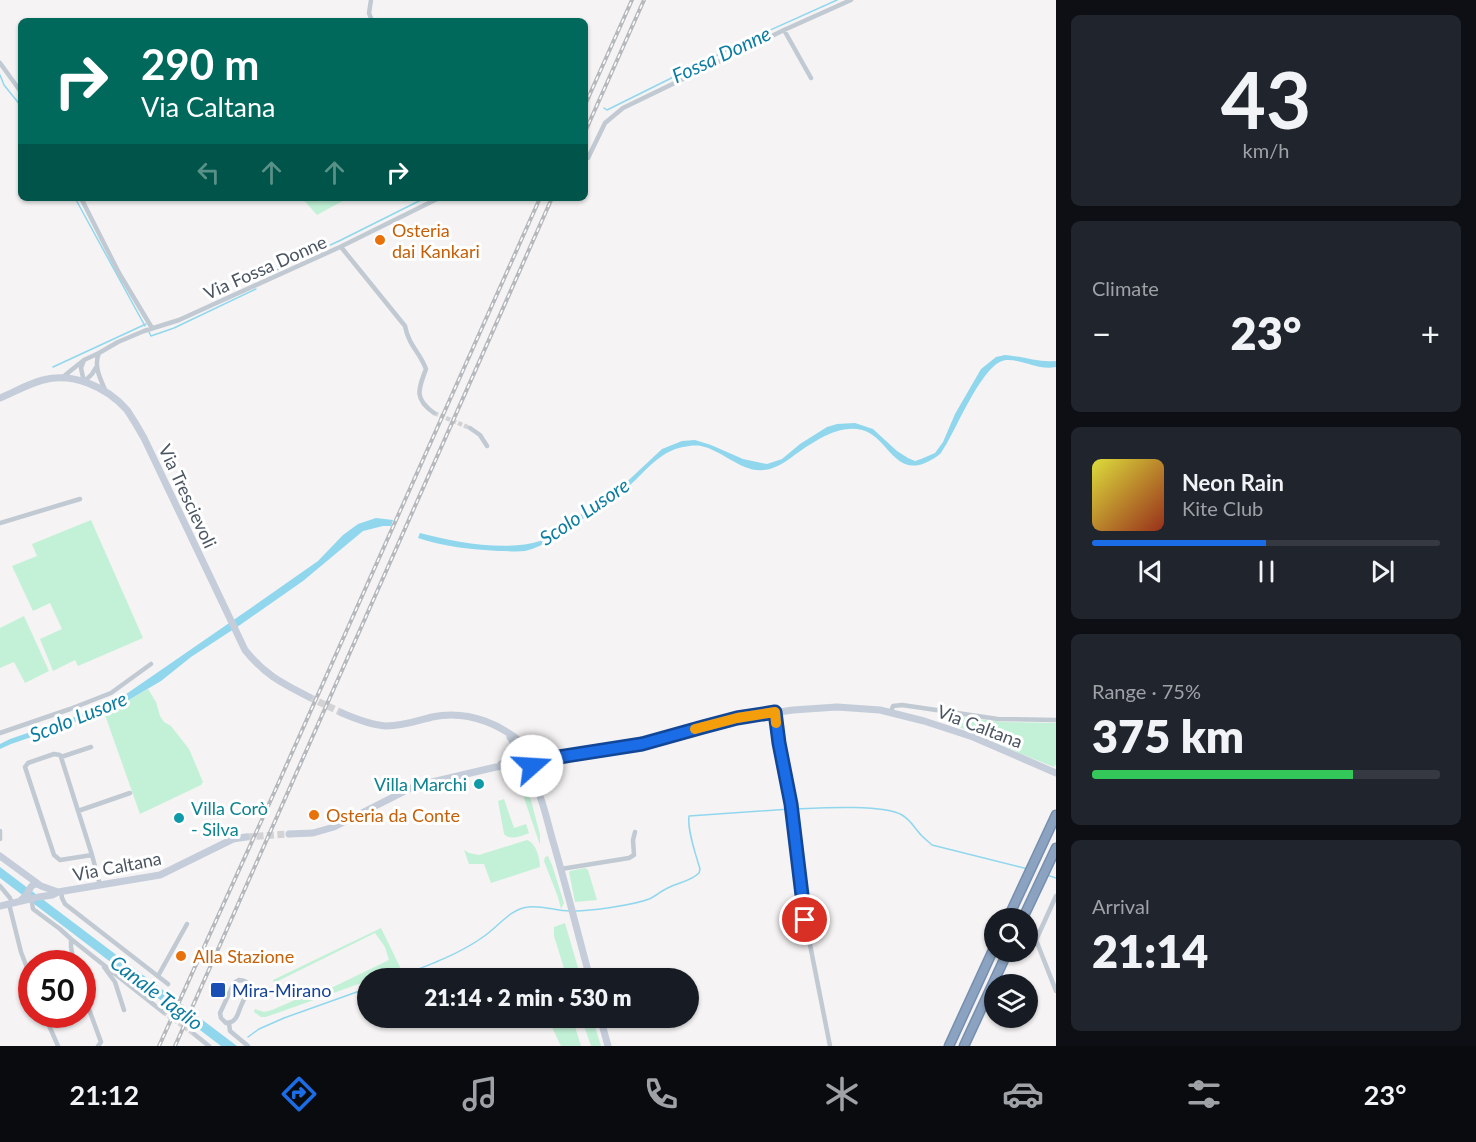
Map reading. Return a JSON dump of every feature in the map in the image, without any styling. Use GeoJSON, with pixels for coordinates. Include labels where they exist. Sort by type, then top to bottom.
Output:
{"type":"FeatureCollection","features":[{"type":"Feature","properties":{"kind":"highway"},"geometry":{"type":"LineString","coordinates":[[1013,908],[1056,815]]}},
{"type":"Feature","properties":{"kind":"highway"},"geometry":{"type":"LineString","coordinates":[[1028,908],[1056,848]]}},
{"type":"Feature","properties":{"kind":"highway"},"geometry":{"type":"LineString","coordinates":[[950,1046],[988,962]]}},
{"type":"Feature","properties":{"kind":"highway"},"geometry":{"type":"LineString","coordinates":[[964,1046],[1003,962]]}},
{"type":"Feature","properties":{"kind":"main road","name":"Via Trescievoli"},"geometry":{"type":"LineString","coordinates":[[0,398],[43,380],[62,378],[84,382],[106,392],[126,410],[144,438],[238,637],[250,657],[268,674],[309,697]]}},
{"type":"Feature","properties":{"kind":"main road","name":"Via Caltana"},"geometry":{"type":"LineString","coordinates":[[534,757],[559,757],[642,744],[737,718],[775,712],[837,707],[891,712],[924,721],[973,737],[1056,773]]}},
{"type":"Feature","properties":{"kind":"main road"},"geometry":{"type":"LineString","coordinates":[[342,713],[364,722],[388,726],[441,715],[471,716],[488,722],[517,739],[534,757],[540,795],[587,968]]}},
{"type":"Feature","properties":{"kind":"main road"},"geometry":{"type":"LineString","coordinates":[[509,734],[540,795]]}},
{"type":"Feature","properties":{"kind":"main road"},"geometry":{"type":"LineString","coordinates":[[496,767],[521,756],[524,751],[534,757]]}},
{"type":"Feature","properties":{"kind":"main road"},"geometry":{"type":"LineString","coordinates":[[288,834],[322,831],[415,786],[496,767],[532,766],[534,757]]}},
{"type":"Feature","properties":{"kind":"main road","name":"Via Caltana"},"geometry":{"type":"LineString","coordinates":[[0,906],[21,900],[34,890],[59,892],[160,875],[233,839],[246,837]]}},
{"type":"Feature","properties":{"kind":"main road"},"geometry":{"type":"LineString","coordinates":[[0,856],[34,890]]}},
{"type":"Feature","properties":{"kind":"main road","name":"Via Caltana"},"geometry":{"type":"LineString","coordinates":[[34,890],[59,892]]}},
{"type":"Feature","properties":{"kind":"main road"},"geometry":{"type":"LineString","coordinates":[[603,1028],[608,1046]]}},
{"type":"Feature","properties":{"kind":"street"},"geometry":{"type":"LineString","coordinates":[[371,0],[369,13],[371,18]]}},
{"type":"Feature","properties":{"kind":"street"},"geometry":{"type":"LineString","coordinates":[[588,158],[605,123],[623,108],[851,0]]}},
{"type":"Feature","properties":{"kind":"street"},"geometry":{"type":"LineString","coordinates":[[784,30],[811,78]]}},
{"type":"Feature","properties":{"kind":"street"},"geometry":{"type":"LineString","coordinates":[[0,63],[18,88]]}},
{"type":"Feature","properties":{"kind":"street"},"geometry":{"type":"LineString","coordinates":[[83,201],[119,273],[152,328]]}},
{"type":"Feature","properties":{"kind":"street","name":"Via Fossa Donne"},"geometry":{"type":"LineString","coordinates":[[62,378],[84,360],[118,342],[179,320],[341,247],[433,201]]}},
{"type":"Feature","properties":{"kind":"street"},"geometry":{"type":"LineString","coordinates":[[341,247],[405,326],[408,339],[423,360],[426,369],[418,396],[424,406],[434,413]]}},
{"type":"Feature","properties":{"kind":"street"},"geometry":{"type":"LineString","coordinates":[[99,353],[97,366],[106,392]]}},
{"type":"Feature","properties":{"kind":"street"},"geometry":{"type":"LineString","coordinates":[[84,360],[81,368],[84,382]]}},
{"type":"Feature","properties":{"kind":"street"},"geometry":{"type":"LineString","coordinates":[[84,382],[97,366]]}},
{"type":"Feature","properties":{"kind":"street"},"geometry":{"type":"LineString","coordinates":[[470,428],[480,435],[487,446]]}},
{"type":"Feature","properties":{"kind":"street"},"geometry":{"type":"LineString","coordinates":[[0,524],[80,499]]}},
{"type":"Feature","properties":{"kind":"street"},"geometry":{"type":"LineString","coordinates":[[0,733],[111,693],[151,664]]}},
{"type":"Feature","properties":{"kind":"street","name":"Via Caltana"},"geometry":{"type":"LineString","coordinates":[[891,712],[893,706],[902,705],[1012,721],[1056,720]]}},
{"type":"Feature","properties":{"kind":"street"},"geometry":{"type":"LineString","coordinates":[[775,712],[791,804],[801,898],[830,1046]]}},
{"type":"Feature","properties":{"kind":"street"},"geometry":{"type":"LineString","coordinates":[[61,757],[91,747]]}},
{"type":"Feature","properties":{"kind":"street"},"geometry":{"type":"LineString","coordinates":[[92,855],[60,860],[56,858],[29,778],[26,767],[28,763],[54,754],[60,755],[92,855],[100,885]]}},
{"type":"Feature","properties":{"kind":"street"},"geometry":{"type":"LineString","coordinates":[[78,811],[130,794]]}},
{"type":"Feature","properties":{"kind":"street"},"geometry":{"type":"LineString","coordinates":[[0,831],[0,839]]}},
{"type":"Feature","properties":{"kind":"street"},"geometry":{"type":"LineString","coordinates":[[561,869],[629,858],[634,855],[634,832]]}},
{"type":"Feature","properties":{"kind":"street"},"geometry":{"type":"LineString","coordinates":[[0,886],[11,903],[21,950]]}},
{"type":"Feature","properties":{"kind":"street"},"geometry":{"type":"LineString","coordinates":[[34,890],[33,909],[163,1012]]}},
{"type":"Feature","properties":{"kind":"street"},"geometry":{"type":"LineString","coordinates":[[59,892],[65,904],[168,984]]}},
{"type":"Feature","properties":{"kind":"street"},"geometry":{"type":"LineString","coordinates":[[1056,896],[1036,940],[1056,991]]}},
{"type":"Feature","properties":{"kind":"street"},"geometry":{"type":"LineString","coordinates":[[158,976],[187,924]]}},
{"type":"Feature","properties":{"kind":"street"},"geometry":{"type":"LineString","coordinates":[[71,939],[71,950]]}},
{"type":"Feature","properties":{"kind":"street"},"geometry":{"type":"LineString","coordinates":[[104,965],[117,986],[124,1010]]}},
{"type":"Feature","properties":{"kind":"street"},"geometry":{"type":"LineString","coordinates":[[239,980],[245,981],[248,984],[248,992],[236,1018],[229,1023],[224,1022],[221,1018],[221,1011],[234,983],[239,980]]}},
{"type":"Feature","properties":{"kind":"street"},"geometry":{"type":"LineString","coordinates":[[229,1023],[230,1031],[248,1046]]}},
{"type":"Feature","properties":{"kind":"street"},"geometry":{"type":"LineString","coordinates":[[50,1028],[58,1046]]}},
{"type":"Feature","properties":{"kind":"street"},"geometry":{"type":"LineString","coordinates":[[96,1028],[101,1042],[98,1046]]}},
{"type":"Feature","properties":{"kind":"street"},"geometry":{"type":"LineString","coordinates":[[194,1034],[209,1046]]}},
{"type":"Feature","properties":{"kind":"green space"},"geometry":{"type":"Polygon","coordinates":[[[305,201],[343,201],[317,215],[305,201]]]}},
{"type":"Feature","properties":{"kind":"green space"},"geometry":{"type":"Polygon","coordinates":[[[91,520],[143,638],[78,666],[75,660],[53,671],[40,639],[62,629],[50,603],[33,611],[12,566],[37,556],[32,544],[91,520]]]}},
{"type":"Feature","properties":{"kind":"green space"},"geometry":{"type":"Polygon","coordinates":[[[24,616],[49,671],[25,683],[14,662],[0,668],[0,628],[24,616]]]}},
{"type":"Feature","properties":{"kind":"green space"},"geometry":{"type":"Polygon","coordinates":[[[148,689],[164,722],[171,726],[189,749],[203,782],[140,814],[104,712],[148,689]]]}},
{"type":"Feature","properties":{"kind":"green space"},"geometry":{"type":"Polygon","coordinates":[[[950,716],[1004,722],[1056,723],[1056,764],[1054,767],[950,723],[950,716]]]}},
{"type":"Feature","properties":{"kind":"green space"},"geometry":{"type":"Polygon","coordinates":[[[525,777],[540,835],[540,845],[517,782],[525,777]]]}},
{"type":"Feature","properties":{"kind":"green space"},"geometry":{"type":"Polygon","coordinates":[[[504,799],[514,828],[526,824],[529,833],[513,838],[504,834],[498,801],[504,799]]]}},
{"type":"Feature","properties":{"kind":"green space"},"geometry":{"type":"Polygon","coordinates":[[[527,840],[535,847],[540,867],[491,883],[484,864],[469,864],[464,850],[479,855],[527,840]]]}},
{"type":"Feature","properties":{"kind":"green space"},"geometry":{"type":"Polygon","coordinates":[[[548,856],[564,903],[561,909],[544,861],[548,856]]]}},
{"type":"Feature","properties":{"kind":"green space"},"geometry":{"type":"Polygon","coordinates":[[[585,868],[588,870],[597,900],[575,902],[569,872],[585,868]]]}},
{"type":"Feature","properties":{"kind":"green space"},"geometry":{"type":"Polygon","coordinates":[[[565,923],[578,968],[564,968],[554,936],[554,927],[565,923]]]}},
{"type":"Feature","properties":{"kind":"green space"},"geometry":{"type":"Polygon","coordinates":[[[381,928],[401,968],[372,968],[389,960],[385,947],[375,933],[274,983],[273,980],[381,928]]]}},
{"type":"Feature","properties":{"kind":"green space"},"geometry":{"type":"Polygon","coordinates":[[[357,975],[357,985],[266,1017],[261,1017],[254,1012],[255,1009],[264,1012],[272,1010],[327,986],[329,989],[357,975]]]}},
{"type":"Feature","properties":{"kind":"green space"},"geometry":{"type":"Polygon","coordinates":[[[552,1028],[575,1028],[581,1046],[561,1046],[552,1028]]]}},
{"type":"Feature","properties":{"kind":"green space"},"geometry":{"type":"Polygon","coordinates":[[[585,1028],[595,1028],[601,1046],[591,1046],[585,1028]]]}},
{"type":"Feature","properties":{"kind":"water"},"geometry":{"type":"Polygon","coordinates":[[[1005,355],[1056,361],[1056,367],[1049,368],[1012,360],[997,364],[979,385],[941,453],[925,463],[914,466],[906,464],[891,454],[871,434],[853,429],[825,436],[782,463],[764,470],[740,465],[709,448],[688,446],[675,449],[660,457],[610,501],[552,539],[532,549],[498,551],[448,546],[418,538],[420,533],[448,540],[496,546],[512,546],[540,541],[617,491],[662,449],[682,441],[695,440],[743,459],[767,464],[782,459],[827,427],[855,423],[873,429],[897,451],[915,461],[935,453],[981,369],[996,357],[1005,355]]]}},
{"type":"Feature","properties":{"kind":"water","name":"Scolo Lusore"},"geometry":{"type":"Polygon","coordinates":[[[376,518],[393,520],[391,526],[363,531],[303,581],[191,657],[161,681],[104,712],[0,749],[0,744],[10,739],[98,709],[119,699],[318,561],[343,535],[358,524],[376,518]]]}},
{"type":"Feature","properties":{"kind":"water","name":"Canale Taglio"},"geometry":{"type":"Polygon","coordinates":[[[0,867],[237,1046],[221,1046],[0,878],[0,867]]]}},
{"type":"Feature","properties":{"kind":"waterway","name":"Fossa Donne"},"geometry":{"type":"LineString","coordinates":[[604,108],[607,110],[746,41],[837,0]]}},
{"type":"Feature","properties":{"kind":"waterway"},"geometry":{"type":"LineString","coordinates":[[0,75],[4,85],[18,102]]}},
{"type":"Feature","properties":{"kind":"waterway"},"geometry":{"type":"LineString","coordinates":[[77,201],[145,326]]}},
{"type":"Feature","properties":{"kind":"waterway","name":"Fossa Donne"},"geometry":{"type":"LineString","coordinates":[[253,281],[419,201]]}},
{"type":"Feature","properties":{"kind":"waterway"},"geometry":{"type":"LineString","coordinates":[[149,332],[151,336],[174,328],[256,289]]}},
{"type":"Feature","properties":{"kind":"waterway"},"geometry":{"type":"LineString","coordinates":[[53,367],[146,324]]}},
{"type":"Feature","properties":{"kind":"waterway"},"geometry":{"type":"LineString","coordinates":[[795,809],[850,808],[893,812],[908,819],[932,845],[1028,869]]}},
{"type":"Feature","properties":{"kind":"waterway"},"geometry":{"type":"LineString","coordinates":[[574,911],[642,901],[696,876],[700,869],[691,835],[689,816],[790,809]]}},
{"type":"Feature","properties":{"kind":"waterway"},"geometry":{"type":"LineString","coordinates":[[1047,875],[1056,878]]}},
{"type":"Feature","properties":{"kind":"waterway"},"geometry":{"type":"LineString","coordinates":[[420,968],[463,949],[522,908],[538,907],[570,911]]}},
{"type":"Feature","properties":{"kind":"waterway"},"geometry":{"type":"LineString","coordinates":[[248,1037],[259,1029],[284,1018],[357,992]]}},
{"type":"Feature","properties":{"kind":"tunnel"},"geometry":{"type":"LineString","coordinates":[[434,413],[470,428]]}},
{"type":"Feature","properties":{"kind":"tunnel"},"geometry":{"type":"LineString","coordinates":[[309,697],[342,713]]}},
{"type":"Feature","properties":{"kind":"tunnel"},"geometry":{"type":"LineString","coordinates":[[246,837],[289,834]]}},
{"type":"Feature","properties":{"kind":"tunnel"},"geometry":{"type":"LineString","coordinates":[[163,1012],[194,1034]]}},
{"type":"Feature","properties":{"kind":"railway"},"geometry":{"type":"LineString","coordinates":[[588,98],[632,0]]}},
{"type":"Feature","properties":{"kind":"railway"},"geometry":{"type":"LineString","coordinates":[[588,125],[644,0]]}},
{"type":"Feature","properties":{"kind":"railway"},"geometry":{"type":"LineString","coordinates":[[159,1046],[539,201]]}},
{"type":"Feature","properties":{"kind":"railway"},"geometry":{"type":"LineString","coordinates":[[175,1046],[551,201]]}},
{"type":"Feature","properties":{"kind":"slow traffic"},"geometry":{"type":"LineString","coordinates":[[695,729],[737,718],[775,712],[776,723]]}},
{"type":"Feature","properties":{"kind":"place","name":"Osteria dai Kankari"},"geometry":{"type":"Point","coordinates":[380,240]}},
{"type":"Feature","properties":{"kind":"place","name":"Villa Marchi"},"geometry":{"type":"Point","coordinates":[479,784]}},
{"type":"Feature","properties":{"kind":"place","name":"Osteria da Conte"},"geometry":{"type":"Point","coordinates":[314,815]}},
{"type":"Feature","properties":{"kind":"place","name":"Villa Corò - Silva"},"geometry":{"type":"Point","coordinates":[179,818]}},
{"type":"Feature","properties":{"kind":"place","name":"Alla Stazione"},"geometry":{"type":"Point","coordinates":[181,956]}},
{"type":"Feature","properties":{"kind":"place","name":"Mira-Mirano"},"geometry":{"type":"Point","coordinates":[218,990]}},
{"type":"Feature","properties":{"kind":"route"},"geometry":{"type":"LineString","coordinates":[[532,766],[536,762],[654,742],[737,718],[775,712],[791,804],[805,920]]}}]}
